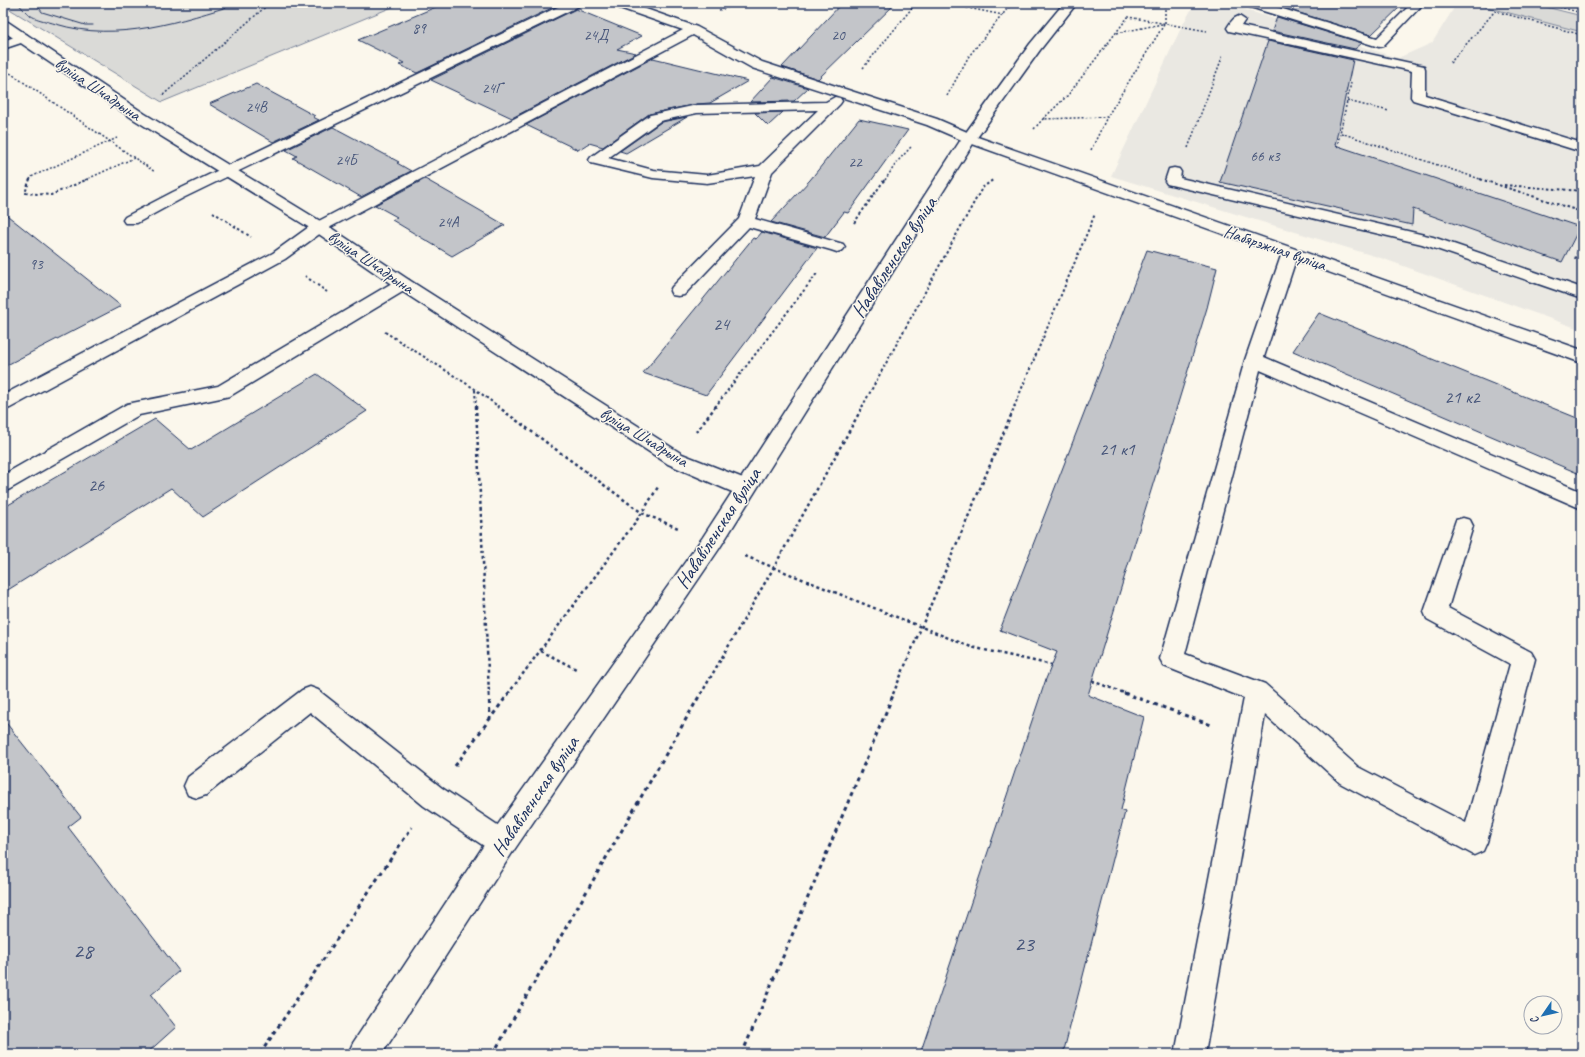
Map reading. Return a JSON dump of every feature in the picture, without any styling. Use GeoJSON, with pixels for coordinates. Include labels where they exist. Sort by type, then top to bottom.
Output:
{"type":"FeatureCollection","features":[{"type":"Feature","properties":{"kind":"street","name":"Нававіленская вуліца"},"geometry":{"type":"LineString","coordinates":[[364,1054],[502,843],[711,543],[969,138],[1035,47],[1071,3]]}},
{"type":"Feature","properties":{"kind":"street","name":"вуліца Шчадрына"},"geometry":{"type":"LineString","coordinates":[[3,25],[140,117],[319,227],[403,284],[675,459],[745,488]]}},
{"type":"Feature","properties":{"kind":"street","name":"Набярэжная вуліца"},"geometry":{"type":"LineString","coordinates":[[969,138],[1077,178],[1582,357]]}},
{"type":"Feature","properties":{"kind":"lane"},"geometry":{"type":"LineString","coordinates":[[131,220],[184,192],[575,3]]}},
{"type":"Feature","properties":{"kind":"lane"},"geometry":{"type":"LineString","coordinates":[[618,3],[693,30],[758,65],[842,94],[932,122],[969,138]]}},
{"type":"Feature","properties":{"kind":"lane"},"geometry":{"type":"LineString","coordinates":[[1250,3],[1379,43],[1416,6],[1407,3]]}},
{"type":"Feature","properties":{"kind":"lane"},"geometry":{"type":"LineString","coordinates":[[1239,20],[1233,28],[1419,69],[1418,97],[1582,148]]}},
{"type":"Feature","properties":{"kind":"lane"},"geometry":{"type":"LineString","coordinates":[[3,403],[279,256],[319,227],[693,30]]}},
{"type":"Feature","properties":{"kind":"lane"},"geometry":{"type":"LineString","coordinates":[[3,45],[23,38]]}},
{"type":"Feature","properties":{"kind":"lane"},"geometry":{"type":"LineString","coordinates":[[678,291],[746,221],[765,170],[842,94]]}},
{"type":"Feature","properties":{"kind":"lane"},"geometry":{"type":"LineString","coordinates":[[765,170],[707,179],[653,174],[596,160],[655,118],[697,109],[830,106]]}},
{"type":"Feature","properties":{"kind":"lane"},"geometry":{"type":"LineString","coordinates":[[1174,172],[1172,181],[1427,240],[1582,294]]}},
{"type":"Feature","properties":{"kind":"lane"},"geometry":{"type":"LineString","coordinates":[[746,221],[837,247]]}},
{"type":"Feature","properties":{"kind":"lane"},"geometry":{"type":"LineString","coordinates":[[1290,253],[1254,360],[1172,659],[1257,692],[1350,775],[1474,842],[1523,659],[1436,612],[1463,526]]}},
{"type":"Feature","properties":{"kind":"lane"},"geometry":{"type":"LineString","coordinates":[[3,484],[134,408],[223,391],[403,284]]}},
{"type":"Feature","properties":{"kind":"lane"},"geometry":{"type":"LineString","coordinates":[[1254,360],[1582,501]]}},
{"type":"Feature","properties":{"kind":"lane"},"geometry":{"type":"LineString","coordinates":[[1190,1054],[1257,692]]}},
{"type":"Feature","properties":{"kind":"lane"},"geometry":{"type":"LineString","coordinates":[[197,786],[310,698],[433,797],[502,843]]}},
{"type":"Feature","properties":{"kind":"path"},"geometry":{"type":"LineString","coordinates":[[134,158],[51,196],[25,193],[31,177],[120,136],[150,106],[270,3]]}},
{"type":"Feature","properties":{"kind":"path"},"geometry":{"type":"LineString","coordinates":[[842,94],[916,3]]}},
{"type":"Feature","properties":{"kind":"path"},"geometry":{"type":"LineString","coordinates":[[943,3],[1002,15]]}},
{"type":"Feature","properties":{"kind":"path"},"geometry":{"type":"LineString","coordinates":[[1077,178],[1107,117],[1165,23],[1164,3]]}},
{"type":"Feature","properties":{"kind":"path"},"geometry":{"type":"LineString","coordinates":[[1544,3],[1582,13]]}},
{"type":"Feature","properties":{"kind":"path"},"geometry":{"type":"LineString","coordinates":[[1419,69],[1450,65],[1495,11],[1582,35]]}},
{"type":"Feature","properties":{"kind":"path"},"geometry":{"type":"LineString","coordinates":[[1032,131],[1068,95],[1128,17],[1182,26]]}},
{"type":"Feature","properties":{"kind":"path"},"geometry":{"type":"LineString","coordinates":[[1117,33],[1165,23]]}},
{"type":"Feature","properties":{"kind":"path"},"geometry":{"type":"LineString","coordinates":[[1188,148],[1225,51]]}},
{"type":"Feature","properties":{"kind":"path"},"geometry":{"type":"LineString","coordinates":[[9,73],[279,256],[355,313],[475,389],[642,513],[711,543],[774,566],[971,647],[1052,665]]}},
{"type":"Feature","properties":{"kind":"path"},"geometry":{"type":"LineString","coordinates":[[1338,147],[1346,106]]}},
{"type":"Feature","properties":{"kind":"path"},"geometry":{"type":"LineString","coordinates":[[1043,119],[1107,117]]}},
{"type":"Feature","properties":{"kind":"path"},"geometry":{"type":"LineString","coordinates":[[1341,132],[1582,212]]}},
{"type":"Feature","properties":{"kind":"path"},"geometry":{"type":"LineString","coordinates":[[493,1054],[774,566],[982,188],[998,176]]}},
{"type":"Feature","properties":{"kind":"path"},"geometry":{"type":"LineString","coordinates":[[1499,185],[1582,191]]}},
{"type":"Feature","properties":{"kind":"path"},"geometry":{"type":"LineString","coordinates":[[742,1054],[1098,207]]}},
{"type":"Feature","properties":{"kind":"path"},"geometry":{"type":"LineString","coordinates":[[475,389],[490,719]]}},
{"type":"Feature","properties":{"kind":"path"},"geometry":{"type":"LineString","coordinates":[[1092,681],[1248,740]]}},
{"type":"Feature","properties":{"kind":"shaded area"},"geometry":{"type":"Polygon","coordinates":[[[3,3],[402,3],[162,102],[3,5],[3,3]]]}},
{"type":"Feature","properties":{"kind":"shaded area"},"geometry":{"type":"Polygon","coordinates":[[[1195,3],[1224,3],[1398,58],[1432,43],[1457,3],[1530,3],[1582,16],[1582,330],[1384,259],[1111,176],[1182,26],[1195,3]]]}},
{"type":"Feature","properties":{"kind":"shaded area"},"geometry":{"type":"Polygon","coordinates":[[[1471,3],[1530,3],[1582,16],[1582,32],[1471,3]]]}},
{"type":"Feature","properties":{"kind":"building"},"geometry":{"type":"Polygon","coordinates":[[[445,3],[562,3],[417,73],[399,65],[404,63],[358,40],[445,3]]]}},
{"type":"Feature","properties":{"kind":"building"},"geometry":{"type":"Polygon","coordinates":[[[842,3],[896,3],[818,79],[782,67],[842,3]]]}},
{"type":"Feature","properties":{"kind":"building"},"geometry":{"type":"Polygon","coordinates":[[[1281,3],[1400,3],[1402,5],[1371,35],[1280,7],[1281,3]]]}},
{"type":"Feature","properties":{"kind":"building"},"geometry":{"type":"Polygon","coordinates":[[[576,9],[642,36],[617,49],[636,53],[512,118],[431,80],[576,9]]]}},
{"type":"Feature","properties":{"kind":"building"},"geometry":{"type":"Polygon","coordinates":[[[1277,17],[1362,43],[1355,49],[1272,31],[1277,17]]]}},
{"type":"Feature","properties":{"kind":"building"},"geometry":{"type":"Polygon","coordinates":[[[1268,41],[1353,60],[1335,145],[1580,227],[1562,262],[1413,209],[1412,225],[1220,182],[1268,41]]]}},
{"type":"Feature","properties":{"kind":"building"},"geometry":{"type":"Polygon","coordinates":[[[653,58],[748,81],[710,103],[697,104],[649,114],[603,147],[589,143],[578,150],[526,125],[653,58]]]}},
{"type":"Feature","properties":{"kind":"building"},"geometry":{"type":"Polygon","coordinates":[[[773,77],[808,88],[794,101],[750,102],[773,77]]]}},
{"type":"Feature","properties":{"kind":"building"},"geometry":{"type":"Polygon","coordinates":[[[256,84],[315,116],[313,117],[319,120],[273,142],[209,104],[256,84]]]}},
{"type":"Feature","properties":{"kind":"building"},"geometry":{"type":"Polygon","coordinates":[[[783,112],[768,126],[755,113],[783,112]]]}},
{"type":"Feature","properties":{"kind":"building"},"geometry":{"type":"Polygon","coordinates":[[[687,117],[626,153],[620,151],[661,122],[687,117]]]}},
{"type":"Feature","properties":{"kind":"building"},"geometry":{"type":"Polygon","coordinates":[[[859,119],[908,130],[848,213],[844,212],[825,237],[771,222],[810,180],[859,119]]]}},
{"type":"Feature","properties":{"kind":"building"},"geometry":{"type":"Polygon","coordinates":[[[333,127],[399,162],[397,163],[411,171],[361,197],[293,158],[297,156],[286,150],[333,127]]]}},
{"type":"Feature","properties":{"kind":"building"},"geometry":{"type":"Polygon","coordinates":[[[425,179],[505,225],[452,256],[392,220],[397,217],[375,205],[425,179]]]}},
{"type":"Feature","properties":{"kind":"building"},"geometry":{"type":"Polygon","coordinates":[[[3,212],[121,306],[3,367],[3,212]]]}},
{"type":"Feature","properties":{"kind":"building"},"geometry":{"type":"Polygon","coordinates":[[[762,232],[817,248],[706,395],[643,373],[753,238],[756,239],[762,232]]]}},
{"type":"Feature","properties":{"kind":"building"},"geometry":{"type":"Polygon","coordinates":[[[1147,250],[1217,268],[1207,308],[1088,695],[1144,717],[1121,810],[1125,812],[1063,1054],[920,1054],[1046,679],[1057,652],[1000,630],[1147,250]]]}},
{"type":"Feature","properties":{"kind":"building"},"geometry":{"type":"Polygon","coordinates":[[[1319,313],[1582,420],[1582,475],[1293,351],[1319,313]]]}},
{"type":"Feature","properties":{"kind":"building"},"geometry":{"type":"Polygon","coordinates":[[[317,374],[367,411],[203,517],[171,488],[3,593],[3,508],[155,419],[191,450],[317,374]]]}},
{"type":"Feature","properties":{"kind":"building"},"geometry":{"type":"Polygon","coordinates":[[[3,719],[81,817],[68,827],[179,971],[151,995],[176,1027],[146,1054],[3,1054],[3,719]]]}},
{"type":"Feature","properties":{"kind":"tram line"},"geometry":{"type":"LineString","coordinates":[[18,3],[30,16],[34,18],[79,29],[103,31],[126,30],[172,23],[240,3]]}},
{"type":"Feature","properties":{"kind":"tram line"},"geometry":{"type":"LineString","coordinates":[[36,3],[42,12],[85,25],[93,25]]}}]}
